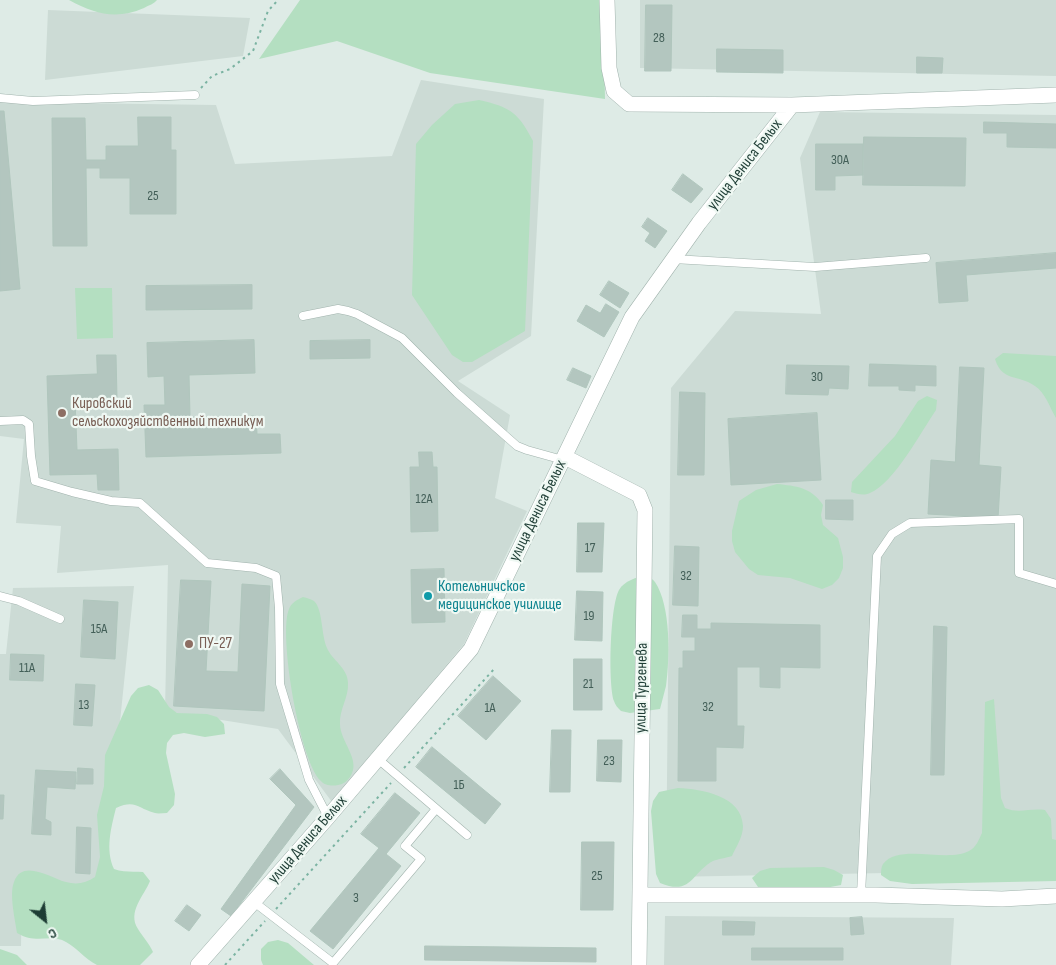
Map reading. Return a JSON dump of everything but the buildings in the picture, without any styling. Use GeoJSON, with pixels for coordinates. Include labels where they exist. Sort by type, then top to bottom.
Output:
{"type":"FeatureCollection","features":[{"type":"Feature","properties":{"kind":"street"},"geometry":{"type":"LineString","coordinates":[[607,0],[609,68],[614,91],[629,104],[792,105],[1056,95]]}},
{"type":"Feature","properties":{"kind":"street","name":"улица Дениса Белых"},"geometry":{"type":"LineString","coordinates":[[198,965],[472,649],[632,317],[704,216],[792,105]]}},
{"type":"Feature","properties":{"kind":"street","name":"улица Тургенева"},"geometry":{"type":"LineString","coordinates":[[564,458],[639,495],[644,510],[639,965]]}},
{"type":"Feature","properties":{"kind":"street"},"geometry":{"type":"LineString","coordinates":[[640,895],[861,895],[1002,899],[1056,896]]}},
{"type":"Feature","properties":{"kind":"lane"},"geometry":{"type":"LineString","coordinates":[[0,98],[33,101],[195,95]]}},
{"type":"Feature","properties":{"kind":"lane"},"geometry":{"type":"LineString","coordinates":[[673,259],[815,267],[926,258]]}},
{"type":"Feature","properties":{"kind":"lane"},"geometry":{"type":"LineString","coordinates":[[303,316],[338,309],[358,314],[381,326],[402,338],[457,393],[517,446],[564,458]]}},
{"type":"Feature","properties":{"kind":"lane"},"geometry":{"type":"LineString","coordinates":[[0,421],[22,420],[29,424],[30,456],[36,481],[72,492],[140,503],[207,563],[256,568],[276,576],[279,608],[280,684],[309,780],[328,817]]}},
{"type":"Feature","properties":{"kind":"lane"},"geometry":{"type":"LineString","coordinates":[[861,895],[877,556],[892,534],[910,523],[1019,518],[1019,574],[1056,584]]}},
{"type":"Feature","properties":{"kind":"lane"},"geometry":{"type":"LineString","coordinates":[[0,596],[19,601],[60,619]]}},
{"type":"Feature","properties":{"kind":"lane"},"geometry":{"type":"LineString","coordinates":[[378,759],[468,835]]}},
{"type":"Feature","properties":{"kind":"lane"},"geometry":{"type":"LineString","coordinates":[[254,902],[333,963],[421,859],[405,846],[436,808]]}},
{"type":"Feature","properties":{"kind":"path"},"geometry":{"type":"LineString","coordinates":[[195,95],[212,76],[230,69],[252,51],[268,11],[278,0]]}},
{"type":"Feature","properties":{"kind":"path"},"geometry":{"type":"LineString","coordinates":[[225,965],[495,668]]}},
{"type":"Feature","properties":{"kind":"shaded area"},"geometry":{"type":"Polygon","coordinates":[[[640,0],[1056,0],[1056,76],[640,68],[640,0]]]}},
{"type":"Feature","properties":{"kind":"shaded area"},"geometry":{"type":"Polygon","coordinates":[[[48,10],[250,18],[243,56],[45,80],[48,10]]]}},
{"type":"Feature","properties":{"kind":"shaded area"},"geometry":{"type":"Polygon","coordinates":[[[421,80],[544,99],[531,336],[458,381],[510,415],[495,498],[527,511],[464,644],[332,802],[278,729],[165,711],[168,565],[57,573],[61,526],[16,523],[24,439],[0,436],[0,102],[216,105],[235,164],[392,156],[421,80]]]}},
{"type":"Feature","properties":{"kind":"shaded area"},"geometry":{"type":"Polygon","coordinates":[[[820,112],[1056,115],[1056,869],[666,877],[671,388],[735,311],[821,314],[800,158],[820,112]]]}},
{"type":"Feature","properties":{"kind":"shaded area"},"geometry":{"type":"Polygon","coordinates":[[[134,586],[103,886],[22,882],[21,946],[0,946],[0,654],[6,654],[13,588],[134,586]]]}},
{"type":"Feature","properties":{"kind":"shaded area"},"geometry":{"type":"Polygon","coordinates":[[[665,916],[954,918],[951,965],[664,965],[665,916]]]}},
{"type":"Feature","properties":{"kind":"green space"},"geometry":{"type":"Polygon","coordinates":[[[69,0],[157,0],[134,12],[106,14],[88,9],[69,0]]]}},
{"type":"Feature","properties":{"kind":"green space"},"geometry":{"type":"Polygon","coordinates":[[[300,0],[603,0],[605,99],[430,73],[337,41],[259,59],[300,0]]]}},
{"type":"Feature","properties":{"kind":"green space"},"geometry":{"type":"Polygon","coordinates":[[[479,100],[498,105],[512,112],[523,123],[533,141],[525,331],[472,362],[463,362],[452,355],[412,295],[416,144],[432,125],[455,104],[479,100]]]}},
{"type":"Feature","properties":{"kind":"green space"},"geometry":{"type":"Polygon","coordinates":[[[75,288],[112,288],[113,338],[77,339],[75,288]]]}},
{"type":"Feature","properties":{"kind":"green space"},"geometry":{"type":"Polygon","coordinates":[[[1003,353],[1056,356],[1056,418],[1039,389],[1029,382],[1011,377],[1002,371],[995,359],[1003,353]]]}},
{"type":"Feature","properties":{"kind":"green space"},"geometry":{"type":"Polygon","coordinates":[[[927,396],[937,400],[936,410],[897,468],[888,479],[870,493],[863,495],[851,492],[852,482],[895,436],[918,401],[927,396]]]}},
{"type":"Feature","properties":{"kind":"green space"},"geometry":{"type":"Polygon","coordinates":[[[777,484],[808,491],[823,505],[821,515],[823,525],[838,538],[843,557],[843,568],[839,578],[832,585],[822,589],[790,578],[758,575],[749,569],[735,552],[732,531],[739,501],[756,490],[777,484]]]}},
{"type":"Feature","properties":{"kind":"green space"},"geometry":{"type":"Polygon","coordinates":[[[646,575],[654,581],[660,592],[667,618],[668,661],[666,686],[660,709],[630,713],[621,711],[614,702],[611,678],[612,627],[619,590],[631,580],[646,575]]]}},
{"type":"Feature","properties":{"kind":"green space"},"geometry":{"type":"Polygon","coordinates":[[[303,597],[313,600],[317,605],[327,648],[343,668],[348,683],[340,724],[354,764],[350,777],[342,784],[334,786],[323,783],[313,769],[299,725],[293,697],[286,644],[286,623],[290,607],[303,597]]]}},
{"type":"Feature","properties":{"kind":"green space"},"geometry":{"type":"Polygon","coordinates":[[[149,685],[158,690],[169,707],[177,713],[207,714],[217,717],[224,724],[225,734],[205,737],[184,733],[173,735],[167,743],[166,753],[175,794],[174,805],[167,813],[155,813],[128,804],[116,808],[109,847],[111,862],[114,869],[143,872],[150,881],[135,910],[134,916],[138,929],[153,952],[140,965],[97,965],[66,942],[54,938],[31,938],[17,933],[13,907],[13,887],[18,875],[23,871],[30,870],[74,883],[85,882],[95,877],[100,857],[97,815],[104,786],[105,755],[131,696],[138,688],[149,685]]]}},
{"type":"Feature","properties":{"kind":"green space"},"geometry":{"type":"Polygon","coordinates":[[[994,699],[1001,798],[1005,808],[1015,811],[1045,810],[1051,819],[1052,839],[1056,840],[1056,881],[912,884],[890,881],[881,875],[881,868],[890,858],[911,854],[960,854],[971,850],[977,843],[982,833],[985,702],[994,699]]]}},
{"type":"Feature","properties":{"kind":"green space"},"geometry":{"type":"Polygon","coordinates":[[[678,788],[698,790],[719,796],[728,801],[741,816],[743,826],[741,838],[732,856],[713,861],[685,885],[679,887],[660,883],[656,874],[651,811],[653,801],[659,792],[678,788]]]}},
{"type":"Feature","properties":{"kind":"green space"},"geometry":{"type":"Polygon","coordinates":[[[824,867],[843,875],[841,885],[810,889],[768,888],[758,887],[752,878],[760,871],[770,868],[824,867]]]}},
{"type":"Feature","properties":{"kind":"green space"},"geometry":{"type":"Polygon","coordinates":[[[278,940],[288,943],[314,965],[263,965],[261,949],[268,942],[278,940]]]}},
{"type":"Feature","properties":{"kind":"green space"},"geometry":{"type":"Polygon","coordinates":[[[0,949],[17,955],[27,965],[0,965],[0,949]]]}},
{"type":"Feature","properties":{"kind":"place","name":"Кировский сельскохозяйственный техникум"},"geometry":{"type":"Point","coordinates":[62,413]}},
{"type":"Feature","properties":{"kind":"place","name":"Котельничское медицинское училище"},"geometry":{"type":"Point","coordinates":[428,596]}},
{"type":"Feature","properties":{"kind":"place","name":"ПУ-27"},"geometry":{"type":"Point","coordinates":[189,644]}}]}
